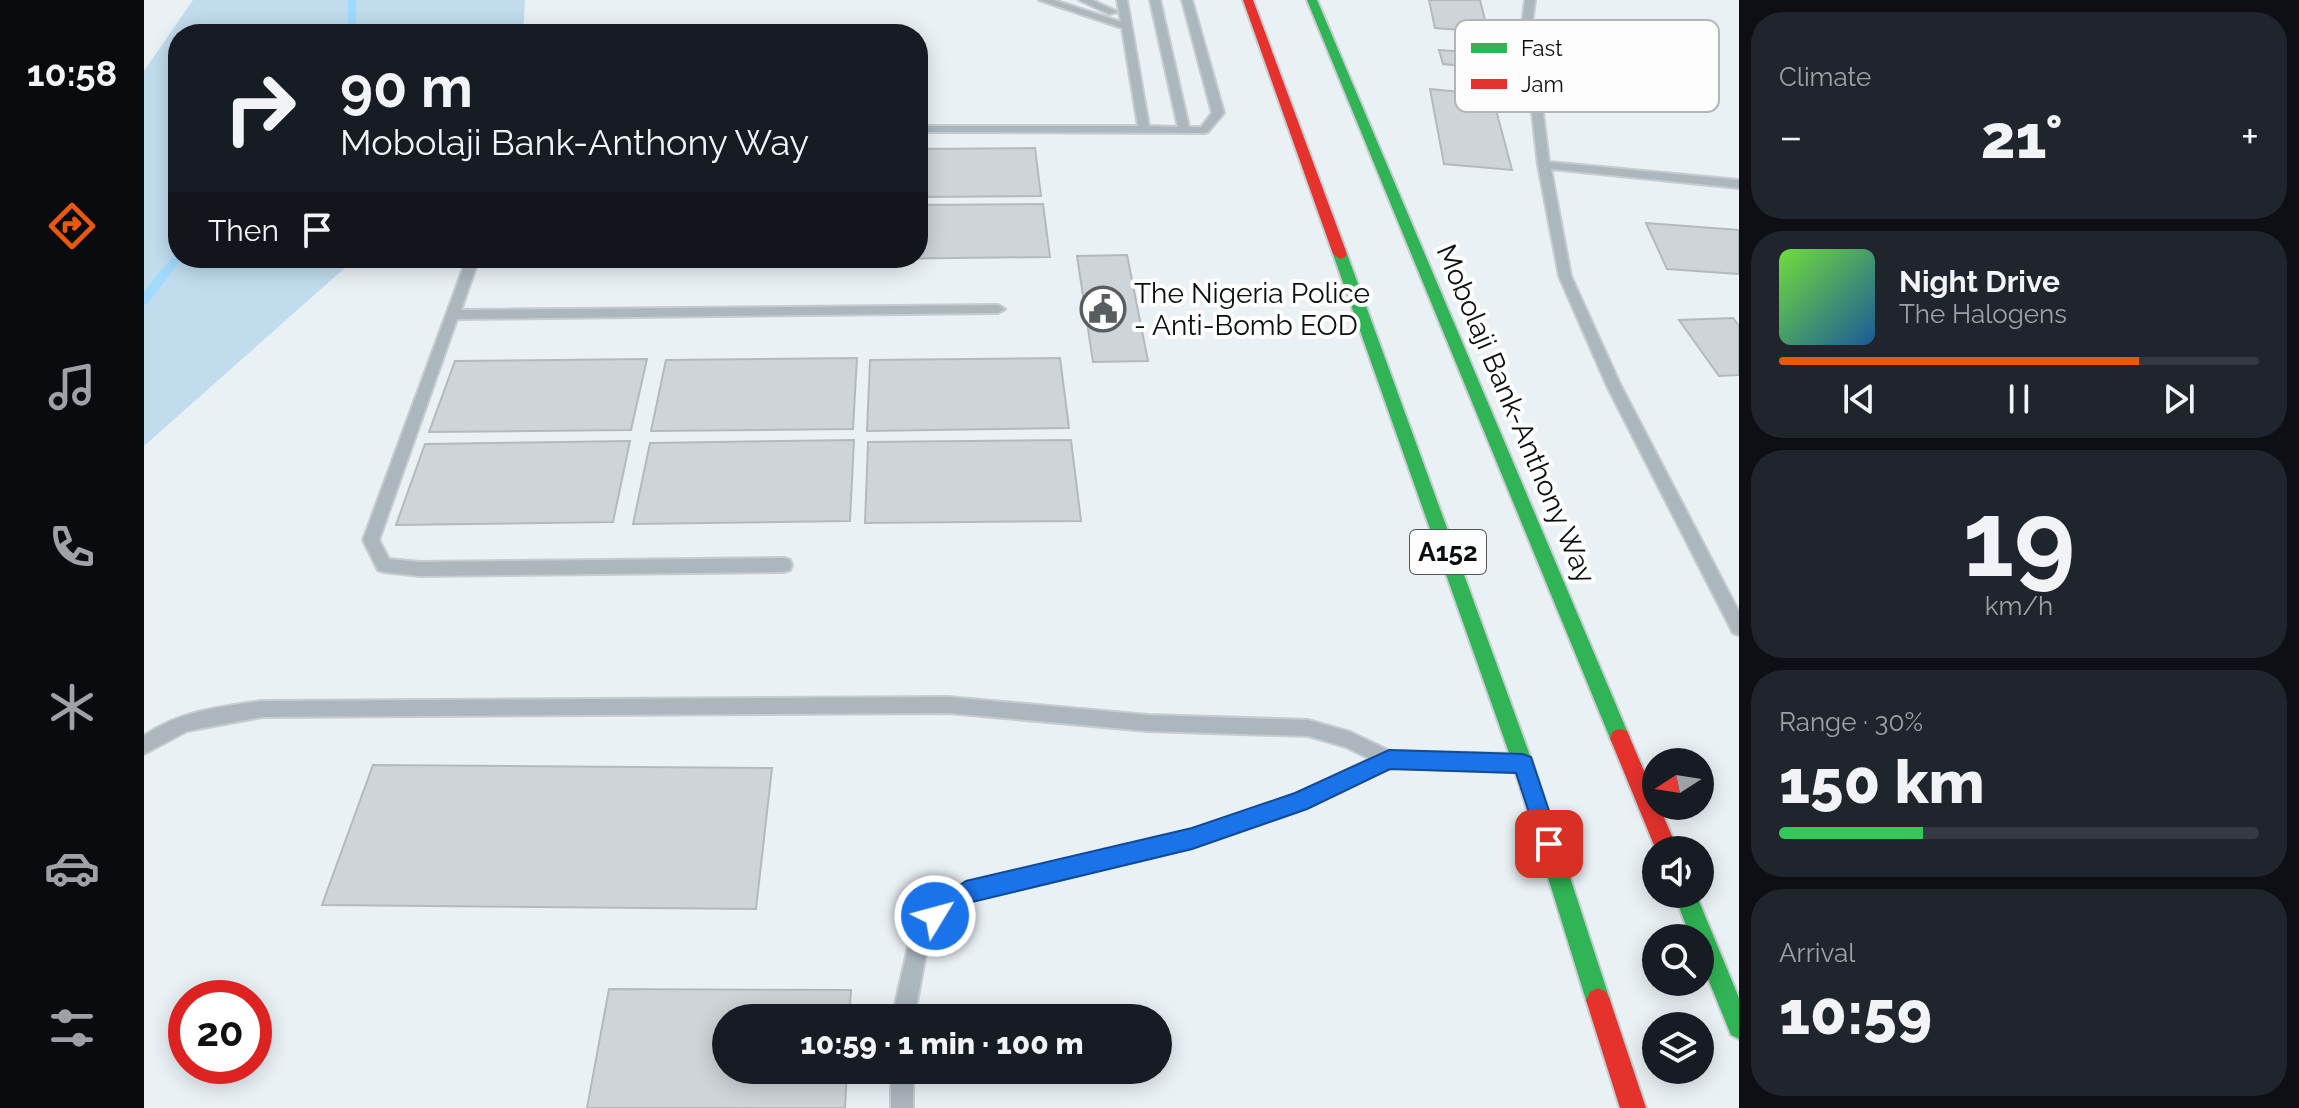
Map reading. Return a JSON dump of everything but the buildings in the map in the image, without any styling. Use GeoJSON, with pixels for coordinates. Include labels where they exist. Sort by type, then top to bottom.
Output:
{"type":"FeatureCollection","features":[{"type":"Feature","properties":{"kind":"main road","name":"Mobolaji Bank-Anthony Way"},"geometry":{"type":"LineString","coordinates":[[1312,0],[1661,836]]}},
{"type":"Feature","properties":{"kind":"main road","name":"A152"},"geometry":{"type":"LineString","coordinates":[[1249,1],[1523,764],[1633,1108]]}},
{"type":"Feature","properties":{"kind":"main road"},"geometry":{"type":"LineString","coordinates":[[1691,908],[1739,1027]]}},
{"type":"Feature","properties":{"kind":"lane"},"geometry":{"type":"LineString","coordinates":[[1044,0],[1125,22]]}},
{"type":"Feature","properties":{"kind":"lane"},"geometry":{"type":"LineString","coordinates":[[1084,0],[1125,22]]}},
{"type":"Feature","properties":{"kind":"lane"},"geometry":{"type":"LineString","coordinates":[[1122,0],[1144,128]]}},
{"type":"Feature","properties":{"kind":"lane"},"geometry":{"type":"LineString","coordinates":[[1155,0],[1184,130]]}},
{"type":"Feature","properties":{"kind":"lane"},"geometry":{"type":"LineString","coordinates":[[928,129],[1204,130],[1218,113],[1187,0]]}},
{"type":"Feature","properties":{"kind":"lane"},"geometry":{"type":"LineString","coordinates":[[1528,20],[1530,0]]}},
{"type":"Feature","properties":{"kind":"lane"},"geometry":{"type":"LineString","coordinates":[[1538,112],[1565,276],[1614,386],[1739,628]]}},
{"type":"Feature","properties":{"kind":"lane"},"geometry":{"type":"LineString","coordinates":[[1544,165],[1739,184]]}},
{"type":"Feature","properties":{"kind":"lane"},"geometry":{"type":"LineString","coordinates":[[470,268],[371,540],[384,565],[420,569],[784,565]]}},
{"type":"Feature","properties":{"kind":"lane"},"geometry":{"type":"LineString","coordinates":[[455,315],[998,309]]}},
{"type":"Feature","properties":{"kind":"lane"},"geometry":{"type":"LineString","coordinates":[[144,746],[158,735],[193,719],[262,709],[948,705],[1148,723],[1308,728],[1350,740],[1389,759],[1523,764]]}},
{"type":"Feature","properties":{"kind":"lane"},"geometry":{"type":"LineString","coordinates":[[906,1004],[916,950],[935,916],[966,892],[1192,839],[1300,802],[1389,759]]}},
{"type":"Feature","properties":{"kind":"lane"},"geometry":{"type":"LineString","coordinates":[[902,1084],[902,1108]]}},
{"type":"Feature","properties":{"kind":"shaded area"},"geometry":{"type":"Polygon","coordinates":[[[193,0],[525,0],[524,24],[176,24],[193,0]]]}},
{"type":"Feature","properties":{"kind":"shaded area"},"geometry":{"type":"Polygon","coordinates":[[[168,36],[168,268],[345,268],[144,446],[144,71],[168,36]]]}},
{"type":"Feature","properties":{"kind":"waterway"},"geometry":{"type":"LineString","coordinates":[[352,0],[352,24]]}},
{"type":"Feature","properties":{"kind":"waterway"},"geometry":{"type":"LineString","coordinates":[[164,275],[169,268]]}},
{"type":"Feature","properties":{"kind":"waterway"},"geometry":{"type":"LineString","coordinates":[[144,300],[165,273]]}},
{"type":"Feature","properties":{"kind":"traffic: fast"},"geometry":{"type":"LineString","coordinates":[[1312,0],[1620,738]]}},
{"type":"Feature","properties":{"kind":"traffic: fast"},"geometry":{"type":"LineString","coordinates":[[1340,254],[1523,764],[1598,1000]]}},
{"type":"Feature","properties":{"kind":"traffic: fast"},"geometry":{"type":"LineString","coordinates":[[1691,908],[1739,1027]]}},
{"type":"Feature","properties":{"kind":"traffic: jam"},"geometry":{"type":"LineString","coordinates":[[1248,0],[1340,254]]}},
{"type":"Feature","properties":{"kind":"traffic: jam"},"geometry":{"type":"LineString","coordinates":[[1620,738],[1661,836]]}},
{"type":"Feature","properties":{"kind":"traffic: jam"},"geometry":{"type":"LineString","coordinates":[[1598,1000],[1633,1108]]}},
{"type":"Feature","properties":{"kind":"place","name":"The Nigeria Police - Anti-Bomb EOD"},"geometry":{"type":"Point","coordinates":[1103,309]}},
{"type":"Feature","properties":{"kind":"route"},"geometry":{"type":"LineString","coordinates":[[935,916],[966,892],[1192,839],[1300,802],[1389,759],[1523,764],[1549,844]]}}]}
